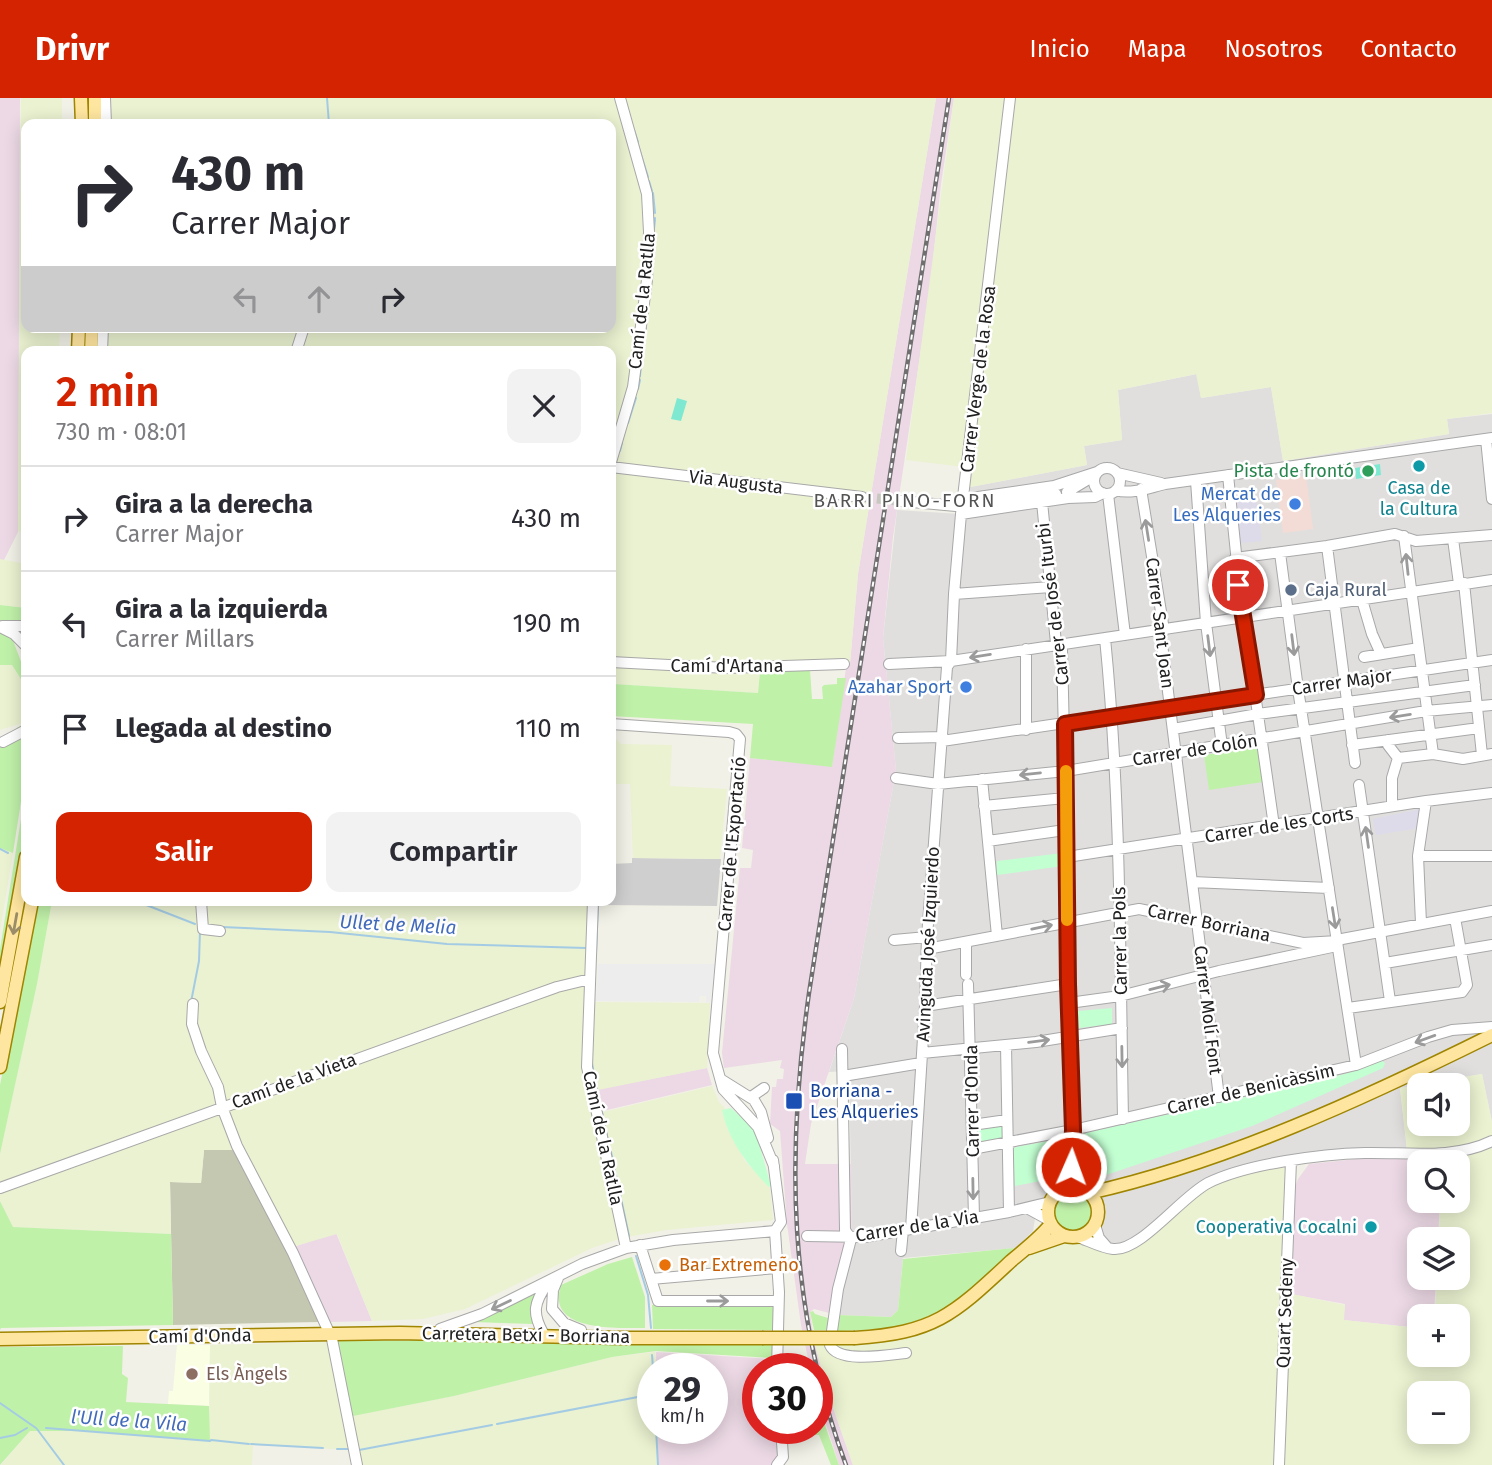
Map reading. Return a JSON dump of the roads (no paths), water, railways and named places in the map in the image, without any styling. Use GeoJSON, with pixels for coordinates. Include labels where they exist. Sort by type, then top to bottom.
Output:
{"type":"FeatureCollection","features":[{"type":"Feature","properties":{"kind":"main road"},"geometry":{"type":"LineString","coordinates":[[81,98],[82,119]]}},
{"type":"Feature","properties":{"kind":"main road"},"geometry":{"type":"LineString","coordinates":[[95,98],[95,119]]}},
{"type":"Feature","properties":{"kind":"main road"},"geometry":{"type":"LineString","coordinates":[[0,1002],[21,885]]}},
{"type":"Feature","properties":{"kind":"main road"},"geometry":{"type":"LineString","coordinates":[[0,1067],[31,906]]}},
{"type":"Feature","properties":{"kind":"main road"},"geometry":{"type":"LineString","coordinates":[[1126,1185],[1108,1199],[1089,1232],[1071,1236],[1050,1222],[1051,1202],[1056,1194],[1064,1189],[1083,1190],[1126,1185],[1294,1127],[1492,1035]]}},
{"type":"Feature","properties":{"kind":"main road"},"geometry":{"type":"LineString","coordinates":[[1083,1190],[1094,1198],[1097,1219]]}},
{"type":"Feature","properties":{"kind":"main road","name":"Carretera Betxí - Borriana"},"geometry":{"type":"LineString","coordinates":[[400,1333],[440,1329],[641,1337],[855,1338],[902,1333],[942,1319],[966,1303],[1050,1222]]}},
{"type":"Feature","properties":{"kind":"main road","name":"Carretera Betxí - Borriana"},"geometry":{"type":"LineString","coordinates":[[1025,1249],[1071,1236]]}},
{"type":"Feature","properties":{"kind":"main road","name":"Camí d'Onda"},"geometry":{"type":"LineString","coordinates":[[0,1339],[400,1333]]}},
{"type":"Feature","properties":{"kind":"main road","name":"Carretera Betxí - Borriana"},"geometry":{"type":"LineString","coordinates":[[400,1333],[587,1334]]}},
{"type":"Feature","properties":{"kind":"street"},"geometry":{"type":"LineString","coordinates":[[105,98],[106,119]]}},
{"type":"Feature","properties":{"kind":"street","name":"Camí de la Ratlla"},"geometry":{"type":"LineString","coordinates":[[616,447],[633,387],[647,280],[649,232],[647,194],[620,98]]}},
{"type":"Feature","properties":{"kind":"street","name":"Carrer Verge de la Rosa"},"geometry":{"type":"LineString","coordinates":[[951,661],[954,594],[963,506],[1010,98]]}},
{"type":"Feature","properties":{"kind":"street"},"geometry":{"type":"LineString","coordinates":[[963,506],[1067,492],[1122,492],[1489,438],[1492,499]]}},
{"type":"Feature","properties":{"kind":"street","name":"Via Augusta"},"geometry":{"type":"LineString","coordinates":[[616,466],[862,497]]}},
{"type":"Feature","properties":{"kind":"street"},"geometry":{"type":"LineString","coordinates":[[1067,492],[1104,468],[1165,484]]}},
{"type":"Feature","properties":{"kind":"street"},"geometry":{"type":"LineString","coordinates":[[901,501],[963,506],[1095,497],[1119,484],[1117,473]]}},
{"type":"Feature","properties":{"kind":"street"},"geometry":{"type":"LineString","coordinates":[[963,506],[1096,474]]}},
{"type":"Feature","properties":{"kind":"street"},"geometry":{"type":"LineString","coordinates":[[1096,474],[1094,484],[1107,492]]}},
{"type":"Feature","properties":{"kind":"street"},"geometry":{"type":"LineString","coordinates":[[1228,475],[1242,612],[1274,826]]}},
{"type":"Feature","properties":{"kind":"street"},"geometry":{"type":"LineString","coordinates":[[1196,481],[1206,623],[1222,746]]}},
{"type":"Feature","properties":{"kind":"street","name":"Carrer Sant Joan"},"geometry":{"type":"LineString","coordinates":[[1141,489],[1164,630],[1161,636],[1187,839]]}},
{"type":"Feature","properties":{"kind":"street"},"geometry":{"type":"LineString","coordinates":[[1107,492],[1125,635]]}},
{"type":"Feature","properties":{"kind":"street","name":"Carrer de José Iturbi"},"geometry":{"type":"LineString","coordinates":[[1042,502],[1056,643],[1062,650],[1065,724],[1068,984],[1073,1130],[1071,1167],[1064,1189]]}},
{"type":"Feature","properties":{"kind":"street"},"geometry":{"type":"LineString","coordinates":[[1235,558],[1395,534],[1416,541],[1492,535]]}},
{"type":"Feature","properties":{"kind":"street"},"geometry":{"type":"LineString","coordinates":[[1404,536],[1433,754]]}},
{"type":"Feature","properties":{"kind":"street"},"geometry":{"type":"LineString","coordinates":[[1398,758],[1433,754],[1463,758],[1487,754],[1479,728],[1462,583],[1453,538]]}},
{"type":"Feature","properties":{"kind":"street"},"geometry":{"type":"LineString","coordinates":[[1326,546],[1355,763]]}},
{"type":"Feature","properties":{"kind":"street"},"geometry":{"type":"LineString","coordinates":[[1280,553],[1356,1065]]}},
{"type":"Feature","properties":{"kind":"street"},"geometry":{"type":"LineString","coordinates":[[889,664],[951,661],[1492,579]]}},
{"type":"Feature","properties":{"kind":"street"},"geometry":{"type":"LineString","coordinates":[[954,594],[1051,587]]}},
{"type":"Feature","properties":{"kind":"street"},"geometry":{"type":"LineString","coordinates":[[1362,600],[1381,653]]}},
{"type":"Feature","properties":{"kind":"street"},"geometry":{"type":"LineString","coordinates":[[0,626],[21,626]]}},
{"type":"Feature","properties":{"kind":"street"},"geometry":{"type":"LineString","coordinates":[[0,626],[21,641]]}},
{"type":"Feature","properties":{"kind":"street","name":"Carrer la Pols"},"geometry":{"type":"LineString","coordinates":[[1105,638],[1112,717],[1118,850],[1123,1119]]}},
{"type":"Feature","properties":{"kind":"street"},"geometry":{"type":"LineString","coordinates":[[1364,657],[1419,648]]}},
{"type":"Feature","properties":{"kind":"street"},"geometry":{"type":"LineString","coordinates":[[1026,649],[1026,730]]}},
{"type":"Feature","properties":{"kind":"street","name":"Carrer Major"},"geometry":{"type":"LineString","coordinates":[[898,738],[943,739],[1026,730],[1492,660]]}},
{"type":"Feature","properties":{"kind":"street","name":"Avinguda José Izquierdo"},"geometry":{"type":"LineString","coordinates":[[901,1251],[907,1230],[922,1058],[938,784],[947,667],[951,661]]}},
{"type":"Feature","properties":{"kind":"street","name":"Camí d'Artana"},"geometry":{"type":"LineString","coordinates":[[616,662],[727,668],[844,664]]}},
{"type":"Feature","properties":{"kind":"street"},"geometry":{"type":"LineString","coordinates":[[1173,729],[1258,714],[1475,685]]}},
{"type":"Feature","properties":{"kind":"street","name":"Carrer de Colón"},"geometry":{"type":"LineString","coordinates":[[896,778],[938,784],[1066,771],[1426,711],[1492,705]]}},
{"type":"Feature","properties":{"kind":"street","name":"Carrer de l'Exportació"},"geometry":{"type":"LineString","coordinates":[[616,724],[729,732],[740,739],[713,1052],[723,1083]]}},
{"type":"Feature","properties":{"kind":"street"},"geometry":{"type":"LineString","coordinates":[[1352,745],[1479,728]]}},
{"type":"Feature","properties":{"kind":"street"},"geometry":{"type":"LineString","coordinates":[[3,742],[21,733]]}},
{"type":"Feature","properties":{"kind":"street"},"geometry":{"type":"LineString","coordinates":[[1388,740],[1388,745],[1398,758]]}},
{"type":"Feature","properties":{"kind":"street"},"geometry":{"type":"LineString","coordinates":[[1392,806],[1392,778],[1398,758]]}},
{"type":"Feature","properties":{"kind":"street"},"geometry":{"type":"LineString","coordinates":[[982,779],[997,936]]}},
{"type":"Feature","properties":{"kind":"street"},"geometry":{"type":"LineString","coordinates":[[1359,785],[1391,1002]]}},
{"type":"Feature","properties":{"kind":"street","name":"Carrer de les Corts"},"geometry":{"type":"LineString","coordinates":[[1067,857],[1492,793]]}},
{"type":"Feature","properties":{"kind":"street"},"geometry":{"type":"LineString","coordinates":[[984,807],[1065,798]]}},
{"type":"Feature","properties":{"kind":"street"},"geometry":{"type":"LineString","coordinates":[[1421,923],[1418,856],[1426,801]]}},
{"type":"Feature","properties":{"kind":"street"},"geometry":{"type":"LineString","coordinates":[[988,841],[1065,830]]}},
{"type":"Feature","properties":{"kind":"street","name":"Carrer Molí Font"},"geometry":{"type":"LineString","coordinates":[[1187,839],[1219,1097]]}},
{"type":"Feature","properties":{"kind":"street"},"geometry":{"type":"LineString","coordinates":[[1418,856],[1492,856]]}},
{"type":"Feature","properties":{"kind":"street"},"geometry":{"type":"LineString","coordinates":[[1192,882],[1329,888]]}},
{"type":"Feature","properties":{"kind":"street"},"geometry":{"type":"LineString","coordinates":[[201,906],[203,929],[220,931]]}},
{"type":"Feature","properties":{"kind":"street","name":"Camí de la Ratlla"},"geometry":{"type":"LineString","coordinates":[[593,906],[587,1068],[626,1248]]}},
{"type":"Feature","properties":{"kind":"street","name":"Carrer Borriana"},"geometry":{"type":"LineString","coordinates":[[927,949],[1139,909],[1303,948]]}},
{"type":"Feature","properties":{"kind":"street"},"geometry":{"type":"LineString","coordinates":[[1069,1003],[1120,996],[1303,948],[1332,947],[1338,941],[1380,931],[1492,911]]}},
{"type":"Feature","properties":{"kind":"street"},"geometry":{"type":"LineString","coordinates":[[1348,1008],[1462,992],[1467,985],[1455,918]]}},
{"type":"Feature","properties":{"kind":"street"},"geometry":{"type":"LineString","coordinates":[[894,940],[927,937]]}},
{"type":"Feature","properties":{"kind":"street","name":"Carrer d'Onda"},"geometry":{"type":"LineString","coordinates":[[966,942],[974,1217]]}},
{"type":"Feature","properties":{"kind":"street"},"geometry":{"type":"LineString","coordinates":[[1385,963],[1492,945]]}},
{"type":"Feature","properties":{"kind":"street","name":"Camí de la Vieta"},"geometry":{"type":"LineString","coordinates":[[0,1188],[557,987],[590,979]]}},
{"type":"Feature","properties":{"kind":"street"},"geometry":{"type":"LineString","coordinates":[[925,1006],[1068,984]]}},
{"type":"Feature","properties":{"kind":"street"},"geometry":{"type":"LineString","coordinates":[[193,1004],[192,1024],[201,1052],[218,1087],[222,1107],[237,1146],[293,1253],[330,1334],[357,1465]]}},
{"type":"Feature","properties":{"kind":"street","name":"Carrer de Benicàssim"},"geometry":{"type":"LineString","coordinates":[[972,1149],[1073,1130],[1356,1065],[1452,1030],[1492,1027]]}},
{"type":"Feature","properties":{"kind":"street"},"geometry":{"type":"LineString","coordinates":[[843,1076],[971,1048],[1122,1028]]}},
{"type":"Feature","properties":{"kind":"street"},"geometry":{"type":"LineString","coordinates":[[1006,1045],[1009,1212]]}},
{"type":"Feature","properties":{"kind":"street"},"geometry":{"type":"LineString","coordinates":[[842,1049],[845,1230],[850,1240],[833,1314],[830,1348],[838,1354],[857,1357],[906,1353]]}},
{"type":"Feature","properties":{"kind":"street"},"geometry":{"type":"LineString","coordinates":[[723,1083],[749,1096],[761,1112],[774,1166],[781,1222],[775,1231],[777,1353]]}},
{"type":"Feature","properties":{"kind":"street"},"geometry":{"type":"LineString","coordinates":[[723,1083],[735,1104],[758,1127],[774,1166]]}},
{"type":"Feature","properties":{"kind":"street"},"geometry":{"type":"LineString","coordinates":[[735,1104],[738,1097],[749,1096],[765,1088]]}},
{"type":"Feature","properties":{"kind":"street"},"geometry":{"type":"LineString","coordinates":[[751,1119],[761,1112]]}},
{"type":"Feature","properties":{"kind":"street"},"geometry":{"type":"LineString","coordinates":[[972,1125],[1007,1120]]}},
{"type":"Feature","properties":{"kind":"street"},"geometry":{"type":"LineString","coordinates":[[1071,1236],[1109,1248],[1122,1249],[1135,1244],[1186,1198],[1231,1172],[1291,1161],[1362,1153],[1443,1153],[1492,1141]]}},
{"type":"Feature","properties":{"kind":"street","name":"Quart Sedeny"},"geometry":{"type":"LineString","coordinates":[[1279,1465],[1291,1161]]}},
{"type":"Feature","properties":{"kind":"street","name":"Carrer de José Iturbi"},"geometry":{"type":"LineString","coordinates":[[1071,1167],[1083,1190]]}},
{"type":"Feature","properties":{"kind":"street","name":"Carrer de la Via"},"geometry":{"type":"LineString","coordinates":[[807,1236],[849,1238],[907,1230],[1051,1202]]}},
{"type":"Feature","properties":{"kind":"street"},"geometry":{"type":"LineString","coordinates":[[1027,1208],[1050,1222]]}},
{"type":"Feature","properties":{"kind":"street"},"geometry":{"type":"LineString","coordinates":[[1097,1219],[1099,1238],[1109,1248]]}},
{"type":"Feature","properties":{"kind":"street"},"geometry":{"type":"LineString","coordinates":[[440,1329],[482,1314],[582,1264],[626,1248],[640,1244],[775,1231]]}},
{"type":"Feature","properties":{"kind":"street"},"geometry":{"type":"LineString","coordinates":[[640,1244],[657,1300],[778,1301]]}},
{"type":"Feature","properties":{"kind":"street"},"geometry":{"type":"LineString","coordinates":[[651,1279],[777,1268]]}},
{"type":"Feature","properties":{"kind":"street"},"geometry":{"type":"LineString","coordinates":[[543,1331],[551,1319],[552,1290],[560,1275]]}},
{"type":"Feature","properties":{"kind":"street"},"geometry":{"type":"LineString","coordinates":[[543,1331],[535,1317],[536,1308],[550,1281]]}},
{"type":"Feature","properties":{"kind":"street"},"geometry":{"type":"LineString","coordinates":[[552,1309],[564,1323],[587,1334]]}},
{"type":"Feature","properties":{"kind":"street"},"geometry":{"type":"LineString","coordinates":[[478,1334],[543,1331]]}},
{"type":"Feature","properties":{"kind":"street"},"geometry":{"type":"LineString","coordinates":[[777,1465],[783,1457],[782,1444]]}},
{"type":"Feature","properties":{"kind":"waterway"},"geometry":{"type":"LineString","coordinates":[[327,98],[329,119]]}},
{"type":"Feature","properties":{"kind":"waterway"},"geometry":{"type":"LineString","coordinates":[[634,130],[638,142]]}},
{"type":"Feature","properties":{"kind":"waterway"},"geometry":{"type":"LineString","coordinates":[[638,145],[648,177]]}},
{"type":"Feature","properties":{"kind":"waterway"},"geometry":{"type":"LineString","coordinates":[[649,181],[652,191]]}},
{"type":"Feature","properties":{"kind":"waterway"},"geometry":{"type":"LineString","coordinates":[[653,193],[655,213]]}},
{"type":"Feature","properties":{"kind":"waterway"},"geometry":{"type":"LineString","coordinates":[[654,229],[655,220]]}},
{"type":"Feature","properties":{"kind":"waterway"},"geometry":{"type":"LineString","coordinates":[[653,259],[654,232]]}},
{"type":"Feature","properties":{"kind":"waterway"},"geometry":{"type":"LineString","coordinates":[[644,337],[646,328]]}},
{"type":"Feature","properties":{"kind":"waterway"},"geometry":{"type":"LineString","coordinates":[[642,355],[644,341]]}},
{"type":"Feature","properties":{"kind":"waterway"},"geometry":{"type":"LineString","coordinates":[[640,376],[641,364]]}},
{"type":"Feature","properties":{"kind":"waterway"},"geometry":{"type":"LineString","coordinates":[[638,389],[640,380]]}},
{"type":"Feature","properties":{"kind":"waterway"},"geometry":{"type":"LineString","coordinates":[[628,423],[636,398]]}},
{"type":"Feature","properties":{"kind":"waterway"},"geometry":{"type":"LineString","coordinates":[[620,451],[622,443]]}},
{"type":"Feature","properties":{"kind":"waterway"},"geometry":{"type":"LineString","coordinates":[[0,849],[8,853]]}},
{"type":"Feature","properties":{"kind":"waterway"},"geometry":{"type":"LineString","coordinates":[[149,906],[195,924]]}},
{"type":"Feature","properties":{"kind":"waterway"},"geometry":{"type":"LineString","coordinates":[[596,953],[598,906]]}},
{"type":"Feature","properties":{"kind":"waterway","name":"Ullet de Melia"},"geometry":{"type":"LineString","coordinates":[[222,927],[330,932],[447,944],[586,948]]}},
{"type":"Feature","properties":{"kind":"waterway"},"geometry":{"type":"LineString","coordinates":[[191,1002],[199,961],[200,931]]}},
{"type":"Feature","properties":{"kind":"waterway"},"geometry":{"type":"LineString","coordinates":[[592,1063],[594,1075]]}},
{"type":"Feature","properties":{"kind":"waterway"},"geometry":{"type":"LineString","coordinates":[[602,1112],[610,1150]]}},
{"type":"Feature","properties":{"kind":"waterway"},"geometry":{"type":"LineString","coordinates":[[611,1152],[629,1236]]}},
{"type":"Feature","properties":{"kind":"waterway"},"geometry":{"type":"LineString","coordinates":[[636,1256],[648,1295],[651,1328]]}},
{"type":"Feature","properties":{"kind":"waterway","name":"l'Ull de la Vila"},"geometry":{"type":"LineString","coordinates":[[497,1424],[637,1397]]}},
{"type":"Feature","properties":{"kind":"waterway"},"geometry":{"type":"LineString","coordinates":[[0,1403],[36,1428]]}},
{"type":"Feature","properties":{"kind":"waterway","name":"l'Ull de la Vila"},"geometry":{"type":"LineString","coordinates":[[359,1450],[492,1425]]}},
{"type":"Feature","properties":{"kind":"waterway","name":"l'Ull de la Vila"},"geometry":{"type":"LineString","coordinates":[[0,1438],[15,1435],[27,1428]]}},
{"type":"Feature","properties":{"kind":"waterway","name":"l'Ull de la Vila"},"geometry":{"type":"LineString","coordinates":[[46,1428],[210,1441]]}},
{"type":"Feature","properties":{"kind":"waterway"},"geometry":{"type":"LineString","coordinates":[[37,1429],[64,1465]]}},
{"type":"Feature","properties":{"kind":"waterway","name":"l'Ull de la Vila"},"geometry":{"type":"LineString","coordinates":[[211,1440],[249,1444]]}},
{"type":"Feature","properties":{"kind":"waterway","name":"l'Ull de la Vila"},"geometry":{"type":"LineString","coordinates":[[251,1444],[323,1448]]}},
{"type":"Feature","properties":{"kind":"waterway"},"geometry":{"type":"LineString","coordinates":[[657,1444],[658,1465]]}},
{"type":"Feature","properties":{"kind":"waterway","name":"l'Ull de la Vila"},"geometry":{"type":"LineString","coordinates":[[337,1449],[350,1449]]}},
{"type":"Feature","properties":{"kind":"tunnel"},"geometry":{"type":"LineString","coordinates":[[862,497],[901,501]]}},
{"type":"Feature","properties":{"kind":"railway"},"geometry":{"type":"LineString","coordinates":[[846,1465],[827,1407],[803,1290],[797,1231],[797,1113],[809,993],[949,98]]}},
{"type":"Feature","properties":{"kind":"place","name":"Casa de la Cultura"},"geometry":{"type":"Point","coordinates":[1419,466]}},
{"type":"Feature","properties":{"kind":"place","name":"Pista de frontó"},"geometry":{"type":"Point","coordinates":[1368,471]}},
{"type":"Feature","properties":{"kind":"place","name":"Mercat de Les Alqueries"},"geometry":{"type":"Point","coordinates":[1295,504]}},
{"type":"Feature","properties":{"kind":"place","name":"Caja Rural"},"geometry":{"type":"Point","coordinates":[1291,590]}},
{"type":"Feature","properties":{"kind":"place","name":"Azahar Sport"},"geometry":{"type":"Point","coordinates":[966,687]}},
{"type":"Feature","properties":{"kind":"place","name":"Borriana - Les Alqueries"},"geometry":{"type":"Point","coordinates":[794,1101]}},
{"type":"Feature","properties":{"kind":"place","name":"Cooperativa Cocalni"},"geometry":{"type":"Point","coordinates":[1371,1227]}},
{"type":"Feature","properties":{"kind":"place","name":"Bar Extremeño"},"geometry":{"type":"Point","coordinates":[665,1265]}},
{"type":"Feature","properties":{"kind":"place","name":"Els Àngels"},"geometry":{"type":"Point","coordinates":[192,1374]}},
{"type":"Feature","properties":{"kind":"district","name":"BARRI PINO-FORN"},"geometry":{"type":"Point","coordinates":[905,500]}}]}
